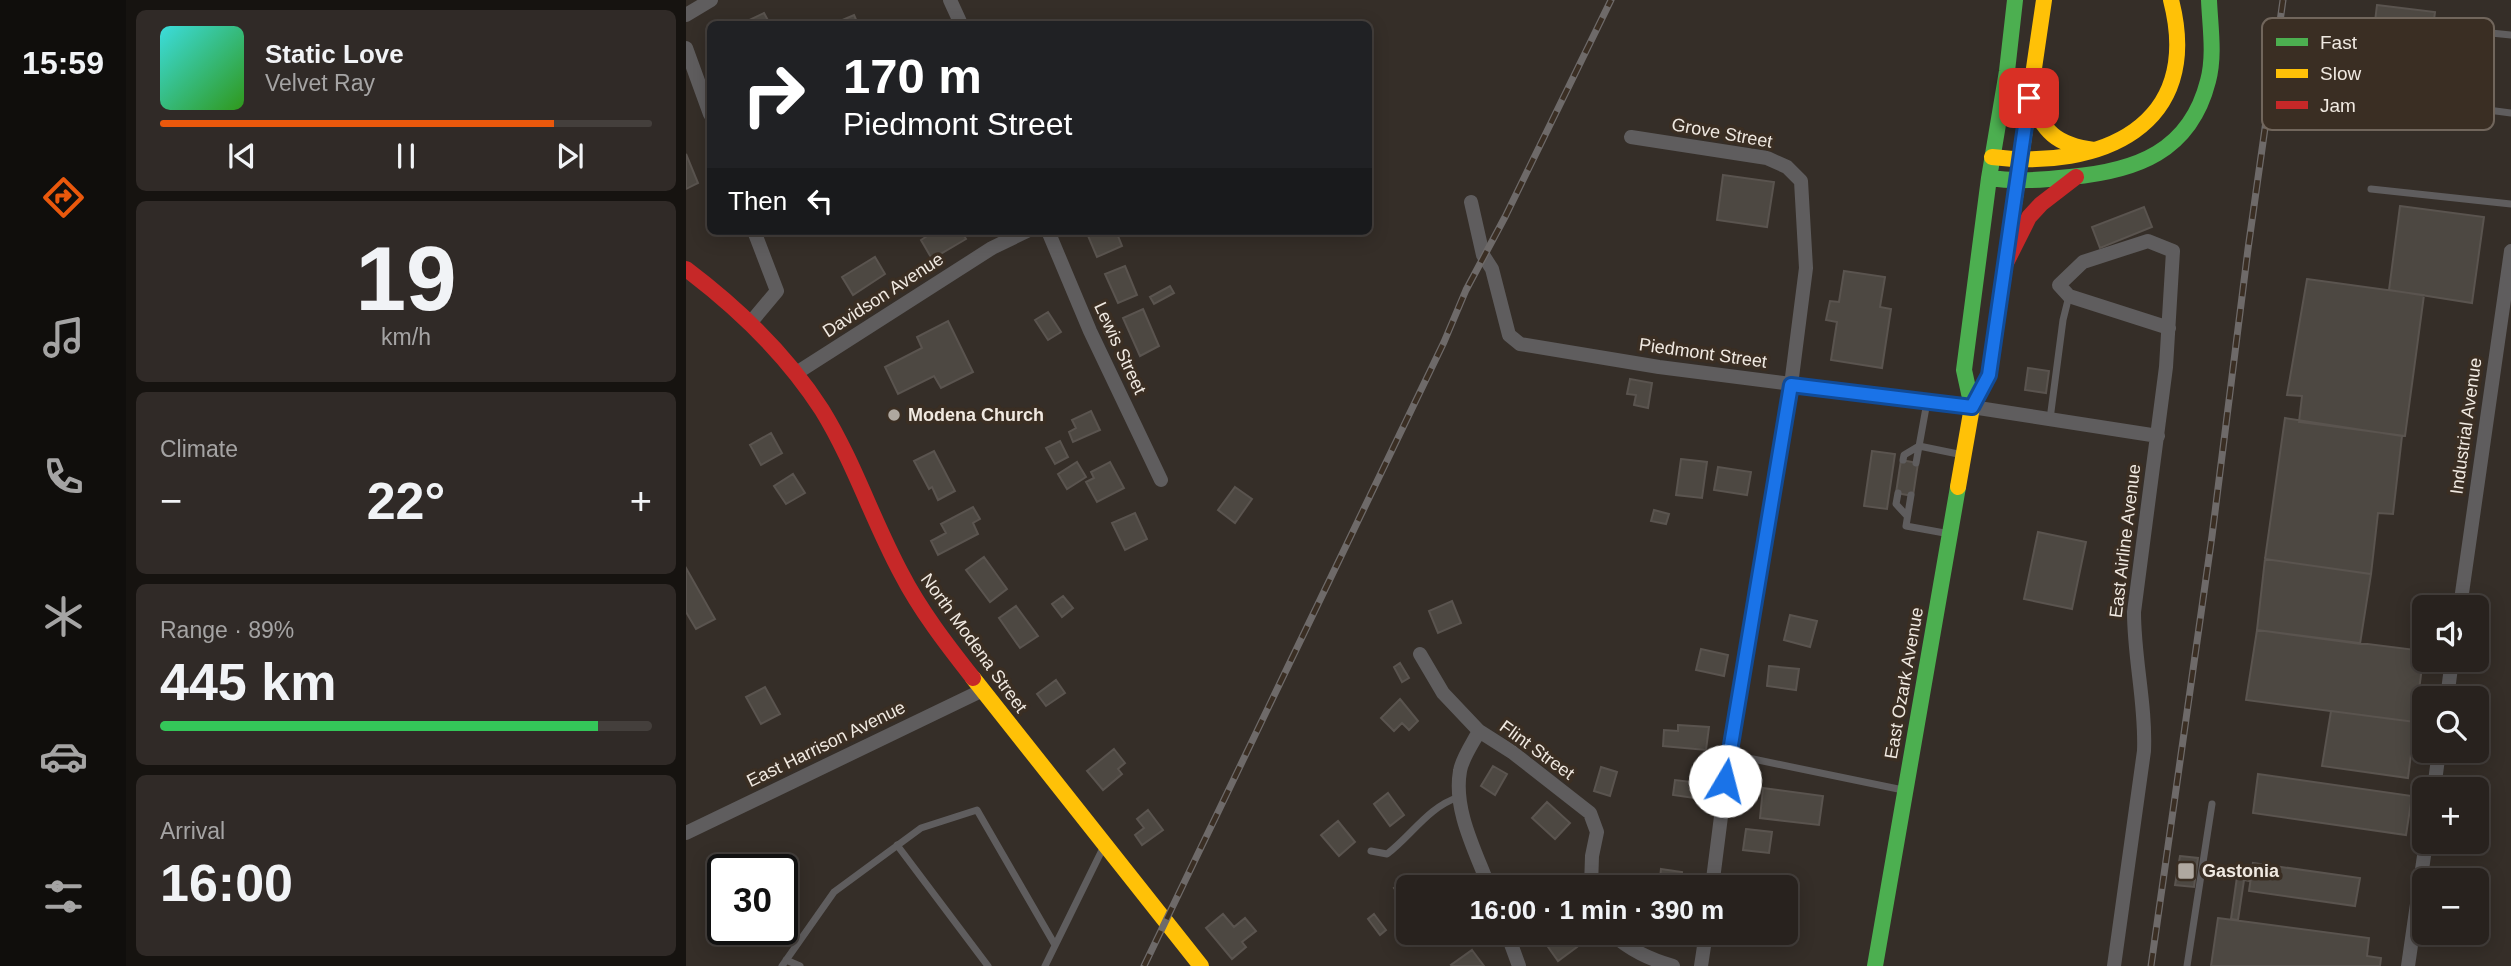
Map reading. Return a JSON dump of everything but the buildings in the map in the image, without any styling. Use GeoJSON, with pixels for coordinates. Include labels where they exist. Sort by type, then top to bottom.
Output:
{"type":"FeatureCollection","features":[{"type":"Feature","properties":{"kind":"main road","name":"East Ozark Avenue"},"geometry":{"type":"LineString","coordinates":[[1972,407],[1964,370],[2015,0]]}},
{"type":"Feature","properties":{"kind":"main road","name":"East Ozark Avenue"},"geometry":{"type":"LineString","coordinates":[[1875,966],[1972,407],[1989,375],[2044,0]]}},
{"type":"Feature","properties":{"kind":"main road"},"geometry":{"type":"LineString","coordinates":[[1992,157],[2022,161],[2063,159],[2099,150],[2121,140],[2143,125],[2158,109],[2172,85],[2180,42],[2178,18],[2171,0]]}},
{"type":"Feature","properties":{"kind":"main road"},"geometry":{"type":"LineString","coordinates":[[1989,178],[2018,183],[2076,177],[2137,166],[2173,143],[2189,125],[2200,104],[2208,79],[2211,50],[2209,0]]}},
{"type":"Feature","properties":{"kind":"main road"},"geometry":{"type":"LineString","coordinates":[[2029,98],[2039,120],[2050,135],[2072,147],[2099,150]]}},
{"type":"Feature","properties":{"kind":"main road"},"geometry":{"type":"LineString","coordinates":[[2005,265],[2029,216],[2040,204],[2076,177]]}},
{"type":"Feature","properties":{"kind":"main road","name":"North Modena Street"},"geometry":{"type":"LineString","coordinates":[[686,269],[751,322],[798,372],[839,441],[897,568],[920,606],[1201,966]]}},
{"type":"Feature","properties":{"kind":"street"},"geometry":{"type":"LineString","coordinates":[[686,15],[711,0]]}},
{"type":"Feature","properties":{"kind":"street"},"geometry":{"type":"LineString","coordinates":[[950,0],[960,21]]}},
{"type":"Feature","properties":{"kind":"street"},"geometry":{"type":"LineString","coordinates":[[686,48],[707,106]]}},
{"type":"Feature","properties":{"kind":"street","name":"Grove Street"},"geometry":{"type":"LineString","coordinates":[[1631,137],[1767,158],[1787,167],[1801,181],[1806,268],[1791,385]]}},
{"type":"Feature","properties":{"kind":"street","name":"Piedmont Street"},"geometry":{"type":"LineString","coordinates":[[1471,202],[1483,255],[1492,269],[1509,335],[1520,344],[1791,385],[1972,407],[2158,436]]}},
{"type":"Feature","properties":{"kind":"street"},"geometry":{"type":"LineString","coordinates":[[751,322],[776,291],[755,235]]}},
{"type":"Feature","properties":{"kind":"street","name":"Davidson Avenue"},"geometry":{"type":"LineString","coordinates":[[798,372],[992,248],[1019,235]]}},
{"type":"Feature","properties":{"kind":"street","name":"Lewis Street"},"geometry":{"type":"LineString","coordinates":[[1050,235],[1090,331],[1161,480]]}},
{"type":"Feature","properties":{"kind":"street","name":"East Airline Avenue"},"geometry":{"type":"LineString","coordinates":[[2069,296],[2060,285],[2082,262],[2148,241],[2174,251],[2158,436],[2134,612],[2136,650],[2146,720],[2144,751],[2114,966]]}},
{"type":"Feature","properties":{"kind":"street","name":"Industrial Avenue"},"geometry":{"type":"LineString","coordinates":[[2462,595],[2511,251]]}},
{"type":"Feature","properties":{"kind":"street"},"geometry":{"type":"LineString","coordinates":[[2069,296],[2169,328]]}},
{"type":"Feature","properties":{"kind":"street"},"geometry":{"type":"LineString","coordinates":[[1714,875],[1729,754],[1791,385]]}},
{"type":"Feature","properties":{"kind":"street","name":"Flint Street"},"geometry":{"type":"LineString","coordinates":[[1420,654],[1443,693],[1479,732],[1512,752],[1590,813],[1597,832],[1591,875]]}},
{"type":"Feature","properties":{"kind":"street","name":"East Harrison Avenue"},"geometry":{"type":"LineString","coordinates":[[686,833],[983,690]]}},
{"type":"Feature","properties":{"kind":"street"},"geometry":{"type":"LineString","coordinates":[[1479,732],[1460,769],[1459,797],[1466,827],[1484,875]]}},
{"type":"Feature","properties":{"kind":"street"},"geometry":{"type":"LineString","coordinates":[[2408,966],[2424,854]]}},
{"type":"Feature","properties":{"kind":"street"},"geometry":{"type":"LineString","coordinates":[[1511,945],[1519,966]]}},
{"type":"Feature","properties":{"kind":"street"},"geometry":{"type":"LineString","coordinates":[[1625,945],[1651,960],[1673,966]]}},
{"type":"Feature","properties":{"kind":"street"},"geometry":{"type":"LineString","coordinates":[[1702,966],[1705,945]]}},
{"type":"Feature","properties":{"kind":"lane"},"geometry":{"type":"LineString","coordinates":[[2371,189],[2511,204]]}},
{"type":"Feature","properties":{"kind":"lane"},"geometry":{"type":"LineString","coordinates":[[2050,419],[2063,320],[2069,296]]}},
{"type":"Feature","properties":{"kind":"lane"},"geometry":{"type":"LineString","coordinates":[[1916,463],[1927,401]]}},
{"type":"Feature","properties":{"kind":"lane"},"geometry":{"type":"LineString","coordinates":[[1903,460],[1903,455],[1919,446],[1964,455]]}},
{"type":"Feature","properties":{"kind":"lane"},"geometry":{"type":"LineString","coordinates":[[1898,493],[1896,504],[1908,516]]}},
{"type":"Feature","properties":{"kind":"lane"},"geometry":{"type":"LineString","coordinates":[[1911,495],[1906,526],[1950,534]]}},
{"type":"Feature","properties":{"kind":"lane"},"geometry":{"type":"LineString","coordinates":[[1729,754],[1904,790]]}},
{"type":"Feature","properties":{"kind":"lane"},"geometry":{"type":"LineString","coordinates":[[1371,852],[1387,854],[1404,841],[1429,812],[1445,801],[1459,797]]}},
{"type":"Feature","properties":{"kind":"lane"},"geometry":{"type":"LineString","coordinates":[[2187,966],[2212,804]]}},
{"type":"Feature","properties":{"kind":"lane"},"geometry":{"type":"LineString","coordinates":[[800,966],[784,963],[834,892],[921,828],[977,810],[1055,945]]}},
{"type":"Feature","properties":{"kind":"lane"},"geometry":{"type":"LineString","coordinates":[[1045,966],[1106,843]]}},
{"type":"Feature","properties":{"kind":"lane"},"geometry":{"type":"LineString","coordinates":[[897,845],[988,966]]}},
{"type":"Feature","properties":{"kind":"railway"},"geometry":{"type":"LineString","coordinates":[[1144,966],[1444,342],[1466,290],[1505,217],[1611,0]]}},
{"type":"Feature","properties":{"kind":"railway"},"geometry":{"type":"LineString","coordinates":[[2280,18],[2283,0]]}},
{"type":"Feature","properties":{"kind":"railway"},"geometry":{"type":"LineString","coordinates":[[2151,966],[2212,536],[2265,130]]}},
{"type":"Feature","properties":{"kind":"traffic: fast"},"geometry":{"type":"LineString","coordinates":[[1972,407],[1964,370],[2015,0]]}},
{"type":"Feature","properties":{"kind":"traffic: fast"},"geometry":{"type":"LineString","coordinates":[[1989,178],[2029,180],[2094,174],[2138,163],[2174,141],[2200,105],[2208,81],[2212,51],[2209,0]]}},
{"type":"Feature","properties":{"kind":"traffic: fast"},"geometry":{"type":"LineString","coordinates":[[1875,966],[1958,487]]}},
{"type":"Feature","properties":{"kind":"traffic: slow"},"geometry":{"type":"LineString","coordinates":[[1958,487],[1972,407],[1989,375],[2044,0]]}},
{"type":"Feature","properties":{"kind":"traffic: slow"},"geometry":{"type":"LineString","coordinates":[[1992,157],[2032,159],[2070,156],[2105,147],[2134,131],[2157,109],[2172,80],[2177,44],[2171,0]]}},
{"type":"Feature","properties":{"kind":"traffic: slow"},"geometry":{"type":"LineString","coordinates":[[2029,98],[2040,120],[2053,135],[2070,145],[2094,150]]}},
{"type":"Feature","properties":{"kind":"traffic: slow"},"geometry":{"type":"LineString","coordinates":[[973,678],[1201,966]]}},
{"type":"Feature","properties":{"kind":"traffic: jam"},"geometry":{"type":"LineString","coordinates":[[2005,265],[2029,217],[2041,204],[2076,177]]}},
{"type":"Feature","properties":{"kind":"traffic: jam"},"geometry":{"type":"LineString","coordinates":[[686,269],[725,300],[760,334],[808,390],[844,450],[908,587],[973,678]]}},
{"type":"Feature","properties":{"kind":"place","name":"Modena Church"},"geometry":{"type":"Point","coordinates":[894,415]}},
{"type":"Feature","properties":{"kind":"place","name":"Gastonia"},"geometry":{"type":"Point","coordinates":[2186,871]}},
{"type":"Feature","properties":{"kind":"route"},"geometry":{"type":"LineString","coordinates":[[1725,781],[1791,385],[1972,407],[1989,375],[2029,98]]}}]}
